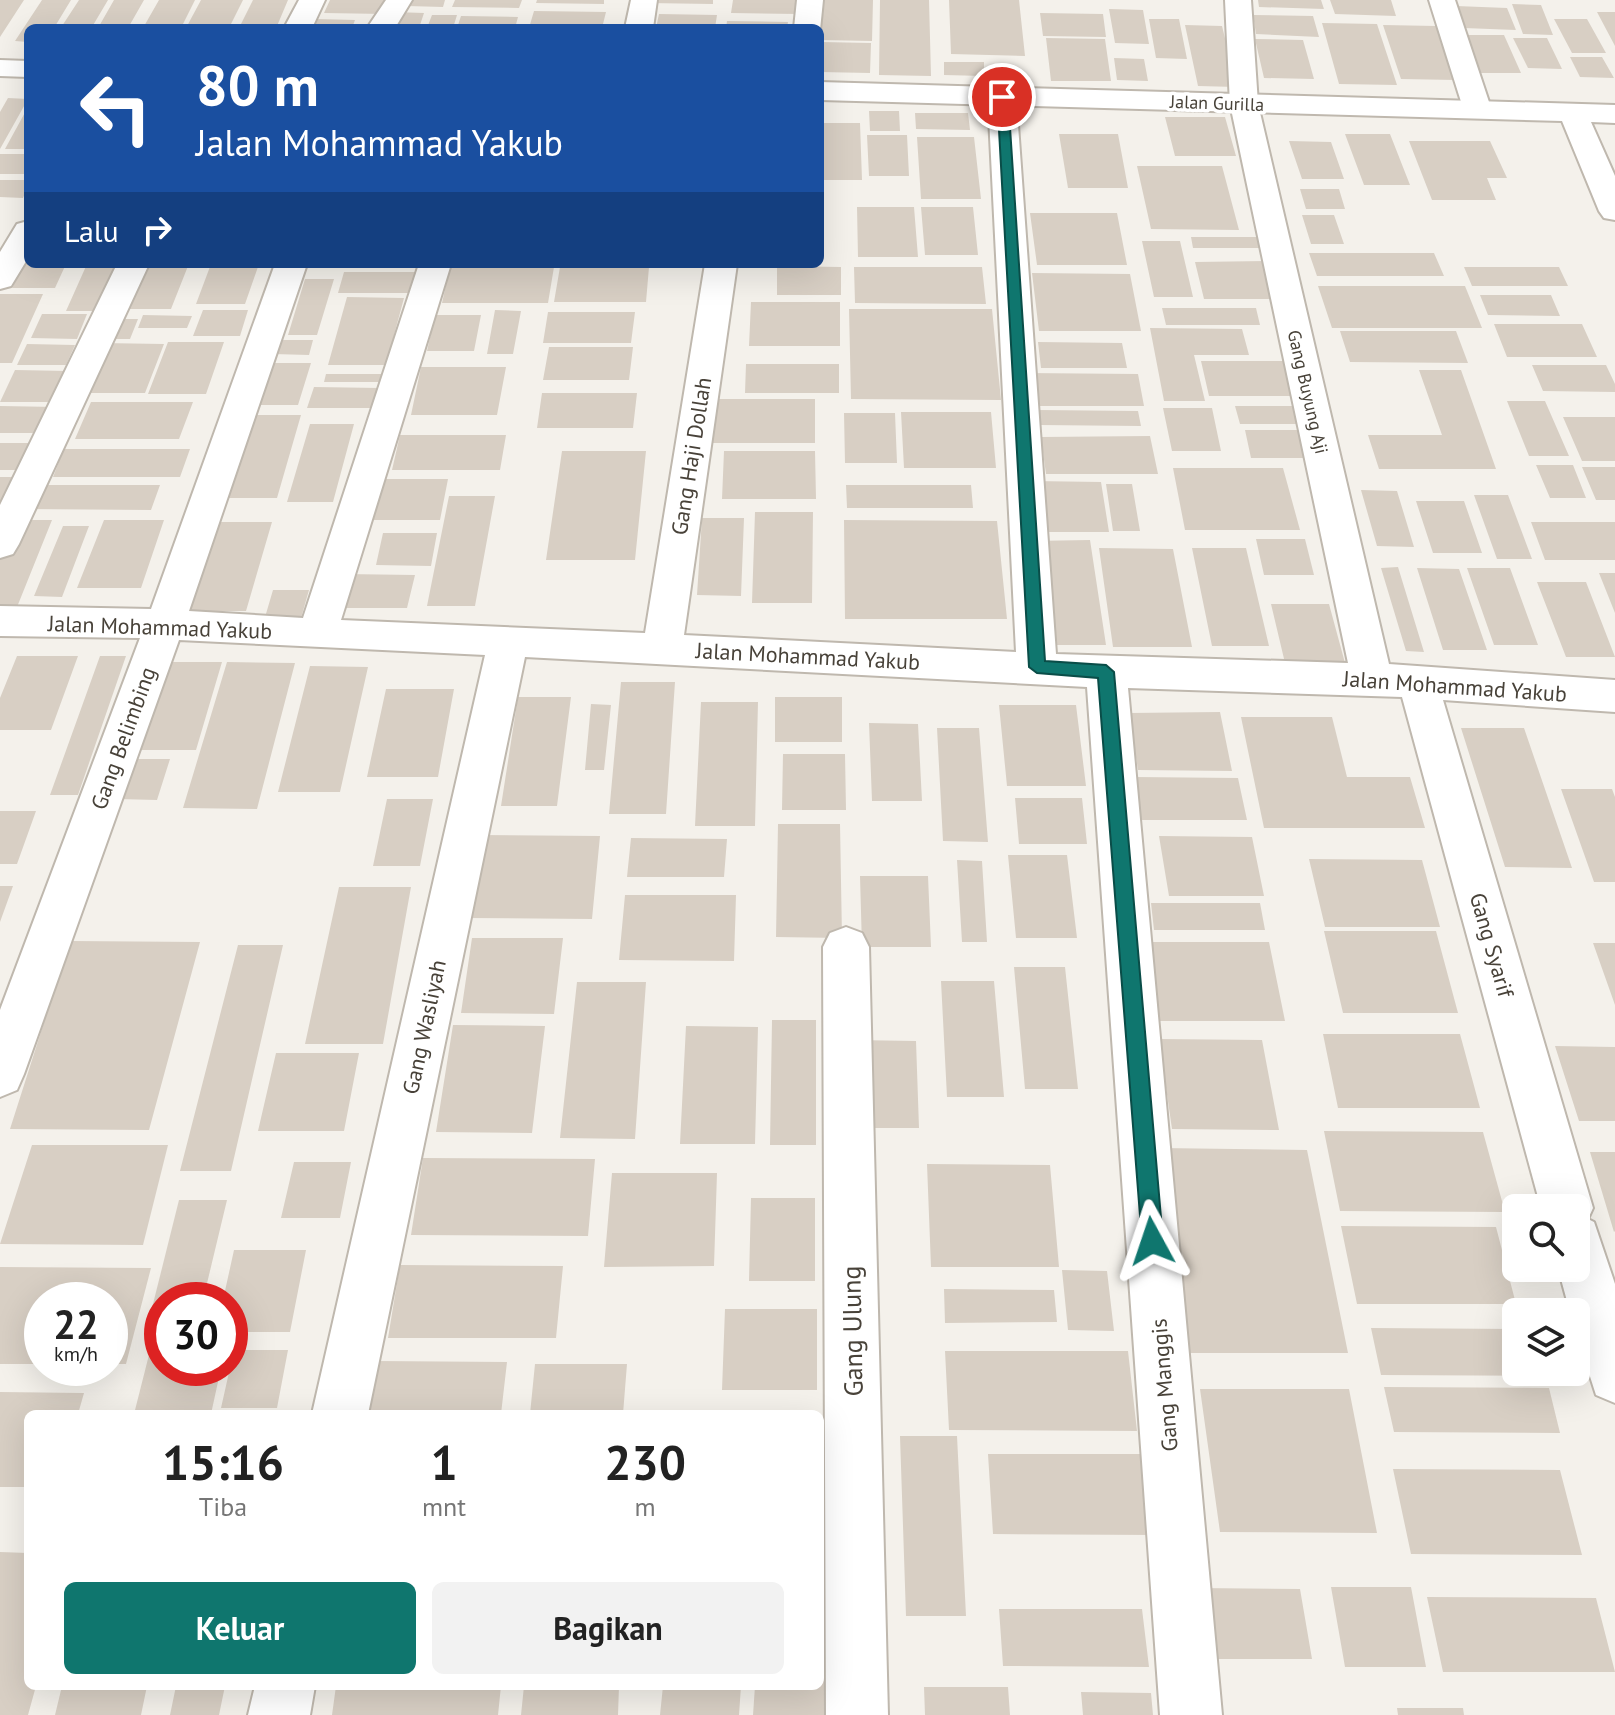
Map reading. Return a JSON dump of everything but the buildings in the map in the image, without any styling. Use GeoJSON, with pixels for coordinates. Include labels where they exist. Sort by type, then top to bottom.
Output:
{"type":"FeatureCollection","features":[{"type":"Feature","properties":{"kind":"street"},"geometry":{"type":"LineString","coordinates":[[300,24],[312,0]]}},
{"type":"Feature","properties":{"kind":"street"},"geometry":{"type":"LineString","coordinates":[[384,24],[399,0]]}},
{"type":"Feature","properties":{"kind":"street"},"geometry":{"type":"LineString","coordinates":[[640,24],[644,0]]}},
{"type":"Feature","properties":{"kind":"street"},"geometry":{"type":"LineString","coordinates":[[808,24],[810,0]]}},
{"type":"Feature","properties":{"kind":"street","name":"Gang Buyung Aji"},"geometry":{"type":"LineString","coordinates":[[1238,0],[1244,104],[1372,679]]}},
{"type":"Feature","properties":{"kind":"street"},"geometry":{"type":"LineString","coordinates":[[1442,0],[1477,108]]}},
{"type":"Feature","properties":{"kind":"street"},"geometry":{"type":"LineString","coordinates":[[0,68],[24,69]]}},
{"type":"Feature","properties":{"kind":"street","name":"Jalan Gurilla"},"geometry":{"type":"LineString","coordinates":[[824,91],[1615,114]]}},
{"type":"Feature","properties":{"kind":"street"},"geometry":{"type":"LineString","coordinates":[[1002,97],[1037,667]]}},
{"type":"Feature","properties":{"kind":"street"},"geometry":{"type":"LineString","coordinates":[[1573,113],[1615,211]]}},
{"type":"Feature","properties":{"kind":"street"},"geometry":{"type":"LineString","coordinates":[[0,279],[18,234]]}},
{"type":"Feature","properties":{"kind":"street"},"geometry":{"type":"LineString","coordinates":[[0,544],[131,268]]}},
{"type":"Feature","properties":{"kind":"street","name":"Gang Belimbing"},"geometry":{"type":"LineString","coordinates":[[0,1074],[165,624],[290,268]]}},
{"type":"Feature","properties":{"kind":"street"},"geometry":{"type":"LineString","coordinates":[[317,634],[434,268]]}},
{"type":"Feature","properties":{"kind":"street","name":"Gang Haji Dollah"},"geometry":{"type":"LineString","coordinates":[[662,649],[720,268]]}},
{"type":"Feature","properties":{"kind":"street","name":"Jalan Mohammad Yakub"},"geometry":{"type":"LineString","coordinates":[[0,621],[165,624],[1106,672],[1372,679],[1615,696]]}},
{"type":"Feature","properties":{"kind":"street","name":"Gang Wasliyah"},"geometry":{"type":"LineString","coordinates":[[341,1410],[508,641]]}},
{"type":"Feature","properties":{"kind":"street","name":"Gang Manggis"},"geometry":{"type":"LineString","coordinates":[[1106,672],[1191,1715]]}},
{"type":"Feature","properties":{"kind":"street","name":"Gang Syarif"},"geometry":{"type":"LineString","coordinates":[[1418,683],[1563,1194]]}},
{"type":"Feature","properties":{"kind":"street","name":"Gang Ulung"},"geometry":{"type":"LineString","coordinates":[[846,947],[857,1715]]}},
{"type":"Feature","properties":{"kind":"street"},"geometry":{"type":"LineString","coordinates":[[1588,1282],[1615,1376]]}},
{"type":"Feature","properties":{"kind":"street"},"geometry":{"type":"LineString","coordinates":[[279,1715],[284,1690]]}},
{"type":"Feature","properties":{"kind":"route"},"geometry":{"type":"LineString","coordinates":[[1002,97],[1037,667],[1106,672],[1152,1241]]}}]}
